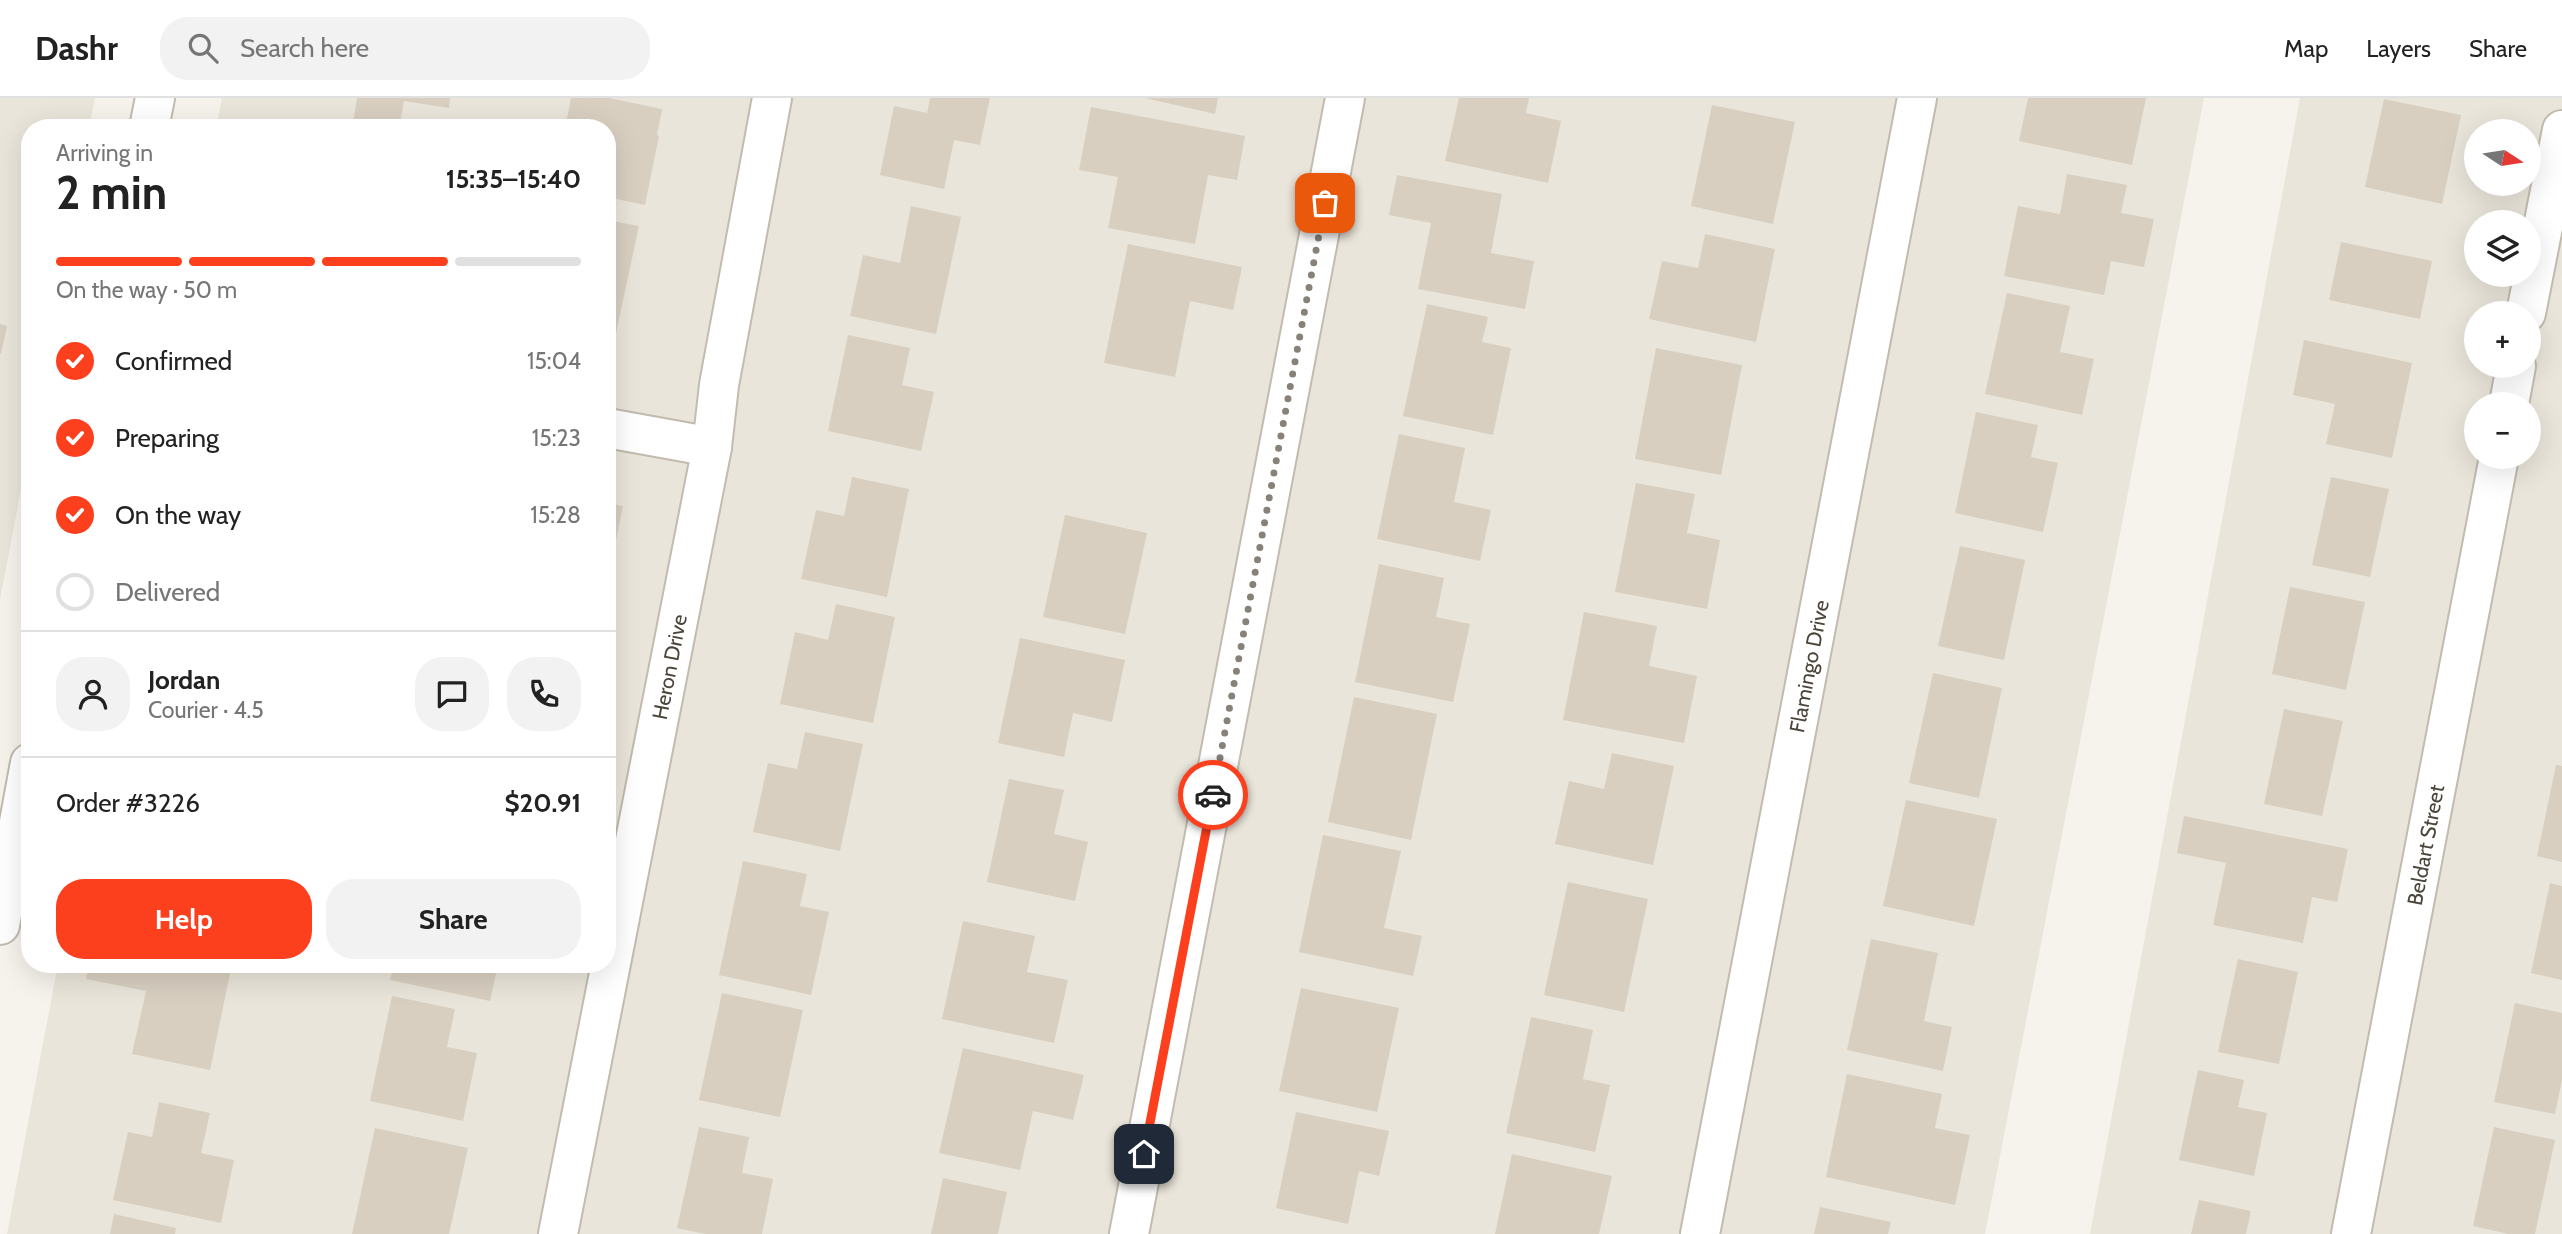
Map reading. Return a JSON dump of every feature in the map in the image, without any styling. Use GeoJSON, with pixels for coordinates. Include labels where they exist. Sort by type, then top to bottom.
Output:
{"type":"FeatureCollection","features":[{"type":"Feature","properties":{"kind":"street"},"geometry":{"type":"LineString","coordinates":[[151,119],[155,98]]}},
{"type":"Feature","properties":{"kind":"street","name":"Heron Drive"},"geometry":{"type":"LineString","coordinates":[[616,938],[712,447],[719,385],[772,98]]}},
{"type":"Feature","properties":{"kind":"street"},"geometry":{"type":"LineString","coordinates":[[1129,1234],[1345,98]]}},
{"type":"Feature","properties":{"kind":"street","name":"Flamingo Drive"},"geometry":{"type":"LineString","coordinates":[[1700,1234],[1917,98]]}},
{"type":"Feature","properties":{"kind":"street"},"geometry":{"type":"LineString","coordinates":[[2528,301],[2562,130]]}},
{"type":"Feature","properties":{"kind":"street"},"geometry":{"type":"LineString","coordinates":[[616,430],[712,447]]}},
{"type":"Feature","properties":{"kind":"street","name":"Beldart Street"},"geometry":{"type":"LineString","coordinates":[[2351,1234],[2497,469]]}},
{"type":"Feature","properties":{"kind":"street"},"geometry":{"type":"LineString","coordinates":[[0,925],[21,812]]}},
{"type":"Feature","properties":{"kind":"street","name":"Heron Drive"},"geometry":{"type":"LineString","coordinates":[[558,1234],[609,973]]}},
{"type":"Feature","properties":{"kind":"shaded area"},"geometry":{"type":"Polygon","coordinates":[[[0,98],[95,98],[91,119],[21,119],[21,489],[0,600],[0,98]]]}},
{"type":"Feature","properties":{"kind":"shaded area"},"geometry":{"type":"Polygon","coordinates":[[[222,98],[2204,98],[1985,1234],[7,1234],[56,973],[616,973],[616,119],[218,119],[222,98]]]}},
{"type":"Feature","properties":{"kind":"shaded area"},"geometry":{"type":"Polygon","coordinates":[[[2300,98],[2562,98],[2562,1234],[2090,1234],[2300,98]]]}},
{"type":"Feature","properties":{"kind":"building"},"geometry":{"type":"Polygon","coordinates":[[[357,98],[450,98],[449,108],[404,101],[401,119],[354,119],[357,98]]]}},
{"type":"Feature","properties":{"kind":"building"},"geometry":{"type":"Polygon","coordinates":[[[571,98],[609,98],[662,109],[645,205],[616,199],[616,119],[567,119],[571,98]]]}},
{"type":"Feature","properties":{"kind":"building"},"geometry":{"type":"Polygon","coordinates":[[[930,98],[990,98],[980,145],[954,140],[944,189],[880,175],[894,106],[927,113],[930,98]]]}},
{"type":"Feature","properties":{"kind":"building"},"geometry":{"type":"Polygon","coordinates":[[[1145,98],[1218,98],[1215,114],[1145,98]]]}},
{"type":"Feature","properties":{"kind":"building"},"geometry":{"type":"Polygon","coordinates":[[[1459,98],[1529,98],[1526,113],[1561,121],[1548,183],[1445,161],[1459,98]]]}},
{"type":"Feature","properties":{"kind":"building"},"geometry":{"type":"Polygon","coordinates":[[[2028,98],[2146,98],[2132,165],[2019,141],[2028,98]]]}},
{"type":"Feature","properties":{"kind":"building"},"geometry":{"type":"Polygon","coordinates":[[[2384,99],[2461,115],[2442,204],[2365,187],[2384,99]]]}},
{"type":"Feature","properties":{"kind":"building"},"geometry":{"type":"Polygon","coordinates":[[[1712,105],[1795,122],[1773,224],[1691,206],[1712,105]]]}},
{"type":"Feature","properties":{"kind":"building"},"geometry":{"type":"Polygon","coordinates":[[[1091,107],[1245,136],[1237,180],[1208,175],[1195,244],[1108,228],[1118,177],[1079,170],[1091,107]]]}},
{"type":"Feature","properties":{"kind":"building"},"geometry":{"type":"Polygon","coordinates":[[[2067,174],[2127,185],[2121,213],[2154,219],[2144,267],[2111,261],[2104,295],[2004,276],[2018,206],[2060,214],[2067,174]]]}},
{"type":"Feature","properties":{"kind":"building"},"geometry":{"type":"Polygon","coordinates":[[[1397,175],[1502,194],[1491,253],[1534,261],[1525,309],[1418,289],[1431,223],[1389,215],[1397,175]]]}},
{"type":"Feature","properties":{"kind":"building"},"geometry":{"type":"Polygon","coordinates":[[[911,206],[961,217],[936,334],[850,316],[863,255],[900,263],[911,206]]]}},
{"type":"Feature","properties":{"kind":"building"},"geometry":{"type":"Polygon","coordinates":[[[616,222],[639,226],[616,333],[616,222]]]}},
{"type":"Feature","properties":{"kind":"building"},"geometry":{"type":"Polygon","coordinates":[[[1705,234],[1775,249],[1756,342],[1649,319],[1662,261],[1698,268],[1705,234]]]}},
{"type":"Feature","properties":{"kind":"building"},"geometry":{"type":"Polygon","coordinates":[[[2341,242],[2432,261],[2420,319],[2329,300],[2341,242]]]}},
{"type":"Feature","properties":{"kind":"building"},"geometry":{"type":"Polygon","coordinates":[[[1128,244],[1242,267],[1233,310],[1190,301],[1175,377],[1104,363],[1128,244]]]}},
{"type":"Feature","properties":{"kind":"building"},"geometry":{"type":"Polygon","coordinates":[[[2007,293],[2070,306],[2060,352],[2094,359],[2082,415],[1985,394],[2007,293]]]}},
{"type":"Feature","properties":{"kind":"building"},"geometry":{"type":"Polygon","coordinates":[[[1427,304],[1488,317],[1482,342],[1511,348],[1493,435],[1403,416],[1427,304]]]}},
{"type":"Feature","properties":{"kind":"building"},"geometry":{"type":"Polygon","coordinates":[[[0,324],[7,326],[1,354],[0,354],[0,324]]]}},
{"type":"Feature","properties":{"kind":"building"},"geometry":{"type":"Polygon","coordinates":[[[848,335],[910,348],[902,385],[934,392],[921,451],[828,431],[848,335]]]}},
{"type":"Feature","properties":{"kind":"building"},"geometry":{"type":"Polygon","coordinates":[[[2304,340],[2412,363],[2392,458],[2326,444],[2335,404],[2293,395],[2304,340]]]}},
{"type":"Feature","properties":{"kind":"building"},"geometry":{"type":"Polygon","coordinates":[[[1656,348],[1742,365],[1721,475],[1635,459],[1656,348]]]}},
{"type":"Feature","properties":{"kind":"building"},"geometry":{"type":"Polygon","coordinates":[[[1976,412],[2038,425],[2031,457],[2058,463],[2043,532],[1955,513],[1976,412]]]}},
{"type":"Feature","properties":{"kind":"building"},"geometry":{"type":"Polygon","coordinates":[[[1399,434],[1465,448],[1454,502],[1491,510],[1480,561],[1377,539],[1399,434]]]}},
{"type":"Feature","properties":{"kind":"building"},"geometry":{"type":"Polygon","coordinates":[[[852,477],[909,489],[887,597],[801,579],[816,510],[844,516],[852,477]]]}},
{"type":"Feature","properties":{"kind":"building"},"geometry":{"type":"Polygon","coordinates":[[[2331,477],[2389,489],[2370,577],[2312,565],[2331,477]]]}},
{"type":"Feature","properties":{"kind":"building"},"geometry":{"type":"Polygon","coordinates":[[[1636,483],[1695,494],[1687,533],[1720,540],[1707,609],[1615,592],[1636,483]]]}},
{"type":"Feature","properties":{"kind":"building"},"geometry":{"type":"Polygon","coordinates":[[[616,505],[623,506],[616,540],[616,505]]]}},
{"type":"Feature","properties":{"kind":"building"},"geometry":{"type":"Polygon","coordinates":[[[1065,515],[1147,533],[1125,634],[1043,617],[1065,515]]]}},
{"type":"Feature","properties":{"kind":"building"},"geometry":{"type":"Polygon","coordinates":[[[1960,546],[2025,560],[2004,660],[1938,646],[1960,546]]]}},
{"type":"Feature","properties":{"kind":"building"},"geometry":{"type":"Polygon","coordinates":[[[1379,564],[1444,578],[1436,617],[1470,624],[1453,702],[1355,682],[1379,564]]]}},
{"type":"Feature","properties":{"kind":"building"},"geometry":{"type":"Polygon","coordinates":[[[2290,587],[2365,602],[2346,690],[2272,674],[2290,587]]]}},
{"type":"Feature","properties":{"kind":"building"},"geometry":{"type":"Polygon","coordinates":[[[836,604],[895,617],[873,723],[780,704],[795,632],[828,640],[836,604]]]}},
{"type":"Feature","properties":{"kind":"building"},"geometry":{"type":"Polygon","coordinates":[[[1584,612],[1657,626],[1649,666],[1697,676],[1684,743],[1563,720],[1584,612]]]}},
{"type":"Feature","properties":{"kind":"building"},"geometry":{"type":"Polygon","coordinates":[[[1020,638],[1125,660],[1112,722],[1073,713],[1064,757],[998,743],[1020,638]]]}},
{"type":"Feature","properties":{"kind":"building"},"geometry":{"type":"Polygon","coordinates":[[[1933,673],[2002,688],[1979,798],[1909,783],[1933,673]]]}},
{"type":"Feature","properties":{"kind":"building"},"geometry":{"type":"Polygon","coordinates":[[[1354,697],[1437,714],[1411,840],[1328,822],[1354,697]]]}},
{"type":"Feature","properties":{"kind":"building"},"geometry":{"type":"Polygon","coordinates":[[[2284,709],[2343,721],[2322,816],[2264,804],[2284,709]]]}},
{"type":"Feature","properties":{"kind":"building"},"geometry":{"type":"Polygon","coordinates":[[[805,732],[863,744],[840,851],[753,832],[768,763],[797,769],[805,732]]]}},
{"type":"Feature","properties":{"kind":"building"},"geometry":{"type":"Polygon","coordinates":[[[1612,753],[1674,766],[1653,865],[1555,844],[1569,781],[1604,789],[1612,753]]]}},
{"type":"Feature","properties":{"kind":"building"},"geometry":{"type":"Polygon","coordinates":[[[2556,765],[2562,766],[2562,862],[2537,856],[2556,765]]]}},
{"type":"Feature","properties":{"kind":"building"},"geometry":{"type":"Polygon","coordinates":[[[1009,779],[1064,790],[1054,834],[1088,842],[1075,901],[987,882],[1009,779]]]}},
{"type":"Feature","properties":{"kind":"building"},"geometry":{"type":"Polygon","coordinates":[[[1906,800],[1997,819],[1974,926],[1883,906],[1906,800]]]}},
{"type":"Feature","properties":{"kind":"building"},"geometry":{"type":"Polygon","coordinates":[[[2184,816],[2348,849],[2337,902],[2312,897],[2303,943],[2213,925],[2226,863],[2177,853],[2184,816]]]}},
{"type":"Feature","properties":{"kind":"building"},"geometry":{"type":"Polygon","coordinates":[[[1323,835],[1401,851],[1384,928],[1422,936],[1413,976],[1299,952],[1323,835]]]}},
{"type":"Feature","properties":{"kind":"building"},"geometry":{"type":"Polygon","coordinates":[[[743,861],[807,874],[800,906],[829,912],[811,995],[719,975],[743,861]]]}},
{"type":"Feature","properties":{"kind":"building"},"geometry":{"type":"Polygon","coordinates":[[[1568,882],[1648,899],[1624,1012],[1544,995],[1568,882]]]}},
{"type":"Feature","properties":{"kind":"building"},"geometry":{"type":"Polygon","coordinates":[[[2550,883],[2562,886],[2562,980],[2531,973],[2550,883]]]}},
{"type":"Feature","properties":{"kind":"building"},"geometry":{"type":"Polygon","coordinates":[[[963,921],[1035,936],[1027,972],[1068,980],[1054,1043],[942,1019],[963,921]]]}},
{"type":"Feature","properties":{"kind":"building"},"geometry":{"type":"Polygon","coordinates":[[[1871,939],[1938,953],[1924,1021],[1952,1027],[1943,1071],[1847,1050],[1871,939]]]}},
{"type":"Feature","properties":{"kind":"building"},"geometry":{"type":"Polygon","coordinates":[[[2238,959],[2298,972],[2279,1064],[2218,1052],[2238,959]]]}},
{"type":"Feature","properties":{"kind":"building"},"geometry":{"type":"Polygon","coordinates":[[[88,973],[230,973],[210,1070],[132,1054],[146,991],[86,979],[88,973]]]}},
{"type":"Feature","properties":{"kind":"building"},"geometry":{"type":"Polygon","coordinates":[[[392,973],[496,973],[490,1001],[390,980],[392,973]]]}},
{"type":"Feature","properties":{"kind":"building"},"geometry":{"type":"Polygon","coordinates":[[[1301,988],[1399,1008],[1377,1112],[1279,1091],[1301,988]]]}},
{"type":"Feature","properties":{"kind":"building"},"geometry":{"type":"Polygon","coordinates":[[[722,993],[803,1010],[780,1117],[699,1100],[722,993]]]}},
{"type":"Feature","properties":{"kind":"building"},"geometry":{"type":"Polygon","coordinates":[[[392,996],[455,1009],[447,1047],[477,1053],[463,1121],[370,1101],[392,996]]]}},
{"type":"Feature","properties":{"kind":"building"},"geometry":{"type":"Polygon","coordinates":[[[2515,1003],[2562,1013],[2562,1080],[2555,1114],[2494,1102],[2515,1003]]]}},
{"type":"Feature","properties":{"kind":"building"},"geometry":{"type":"Polygon","coordinates":[[[1531,1017],[1593,1030],[1583,1079],[1610,1085],[1595,1152],[1506,1133],[1531,1017]]]}},
{"type":"Feature","properties":{"kind":"building"},"geometry":{"type":"Polygon","coordinates":[[[963,1048],[1084,1075],[1073,1120],[1033,1111],[1020,1170],[939,1153],[963,1048]]]}},
{"type":"Feature","properties":{"kind":"building"},"geometry":{"type":"Polygon","coordinates":[[[2198,1070],[2244,1080],[2238,1107],[2267,1113],[2254,1176],[2179,1160],[2198,1070]]]}},
{"type":"Feature","properties":{"kind":"building"},"geometry":{"type":"Polygon","coordinates":[[[1847,1074],[1942,1094],[1935,1128],[1970,1135],[1955,1205],[1826,1177],[1847,1074]]]}},
{"type":"Feature","properties":{"kind":"building"},"geometry":{"type":"Polygon","coordinates":[[[159,1102],[210,1113],[201,1153],[234,1160],[221,1223],[113,1200],[128,1132],[152,1137],[159,1102]]]}},
{"type":"Feature","properties":{"kind":"building"},"geometry":{"type":"Polygon","coordinates":[[[1296,1112],[1389,1131],[1379,1176],[1359,1171],[1348,1224],[1276,1208],[1296,1112]]]}},
{"type":"Feature","properties":{"kind":"building"},"geometry":{"type":"Polygon","coordinates":[[[699,1127],[749,1137],[742,1173],[773,1179],[762,1234],[705,1234],[677,1228],[699,1127]]]}},
{"type":"Feature","properties":{"kind":"building"},"geometry":{"type":"Polygon","coordinates":[[[2494,1127],[2555,1140],[2535,1234],[2509,1234],[2473,1226],[2494,1127]]]}},
{"type":"Feature","properties":{"kind":"building"},"geometry":{"type":"Polygon","coordinates":[[[375,1128],[468,1148],[449,1234],[352,1234],[375,1128]]]}},
{"type":"Feature","properties":{"kind":"building"},"geometry":{"type":"Polygon","coordinates":[[[1512,1154],[1612,1176],[1599,1234],[1495,1234],[1512,1154]]]}},
{"type":"Feature","properties":{"kind":"building"},"geometry":{"type":"Polygon","coordinates":[[[943,1178],[1007,1192],[998,1234],[931,1234],[943,1178]]]}},
{"type":"Feature","properties":{"kind":"building"},"geometry":{"type":"Polygon","coordinates":[[[2199,1200],[2251,1211],[2246,1234],[2191,1234],[2199,1200]]]}},
{"type":"Feature","properties":{"kind":"building"},"geometry":{"type":"Polygon","coordinates":[[[1820,1207],[1891,1222],[1888,1234],[1814,1234],[1820,1207]]]}},
{"type":"Feature","properties":{"kind":"building"},"geometry":{"type":"Polygon","coordinates":[[[114,1214],[176,1228],[175,1234],[110,1234],[114,1214]]]}},
{"type":"Feature","properties":{"kind":"way so far"},"geometry":{"type":"LineString","coordinates":[[1213,795],[1325,203]]}},
{"type":"Feature","properties":{"kind":"route"},"geometry":{"type":"LineString","coordinates":[[1144,1154],[1213,795]]}}]}
